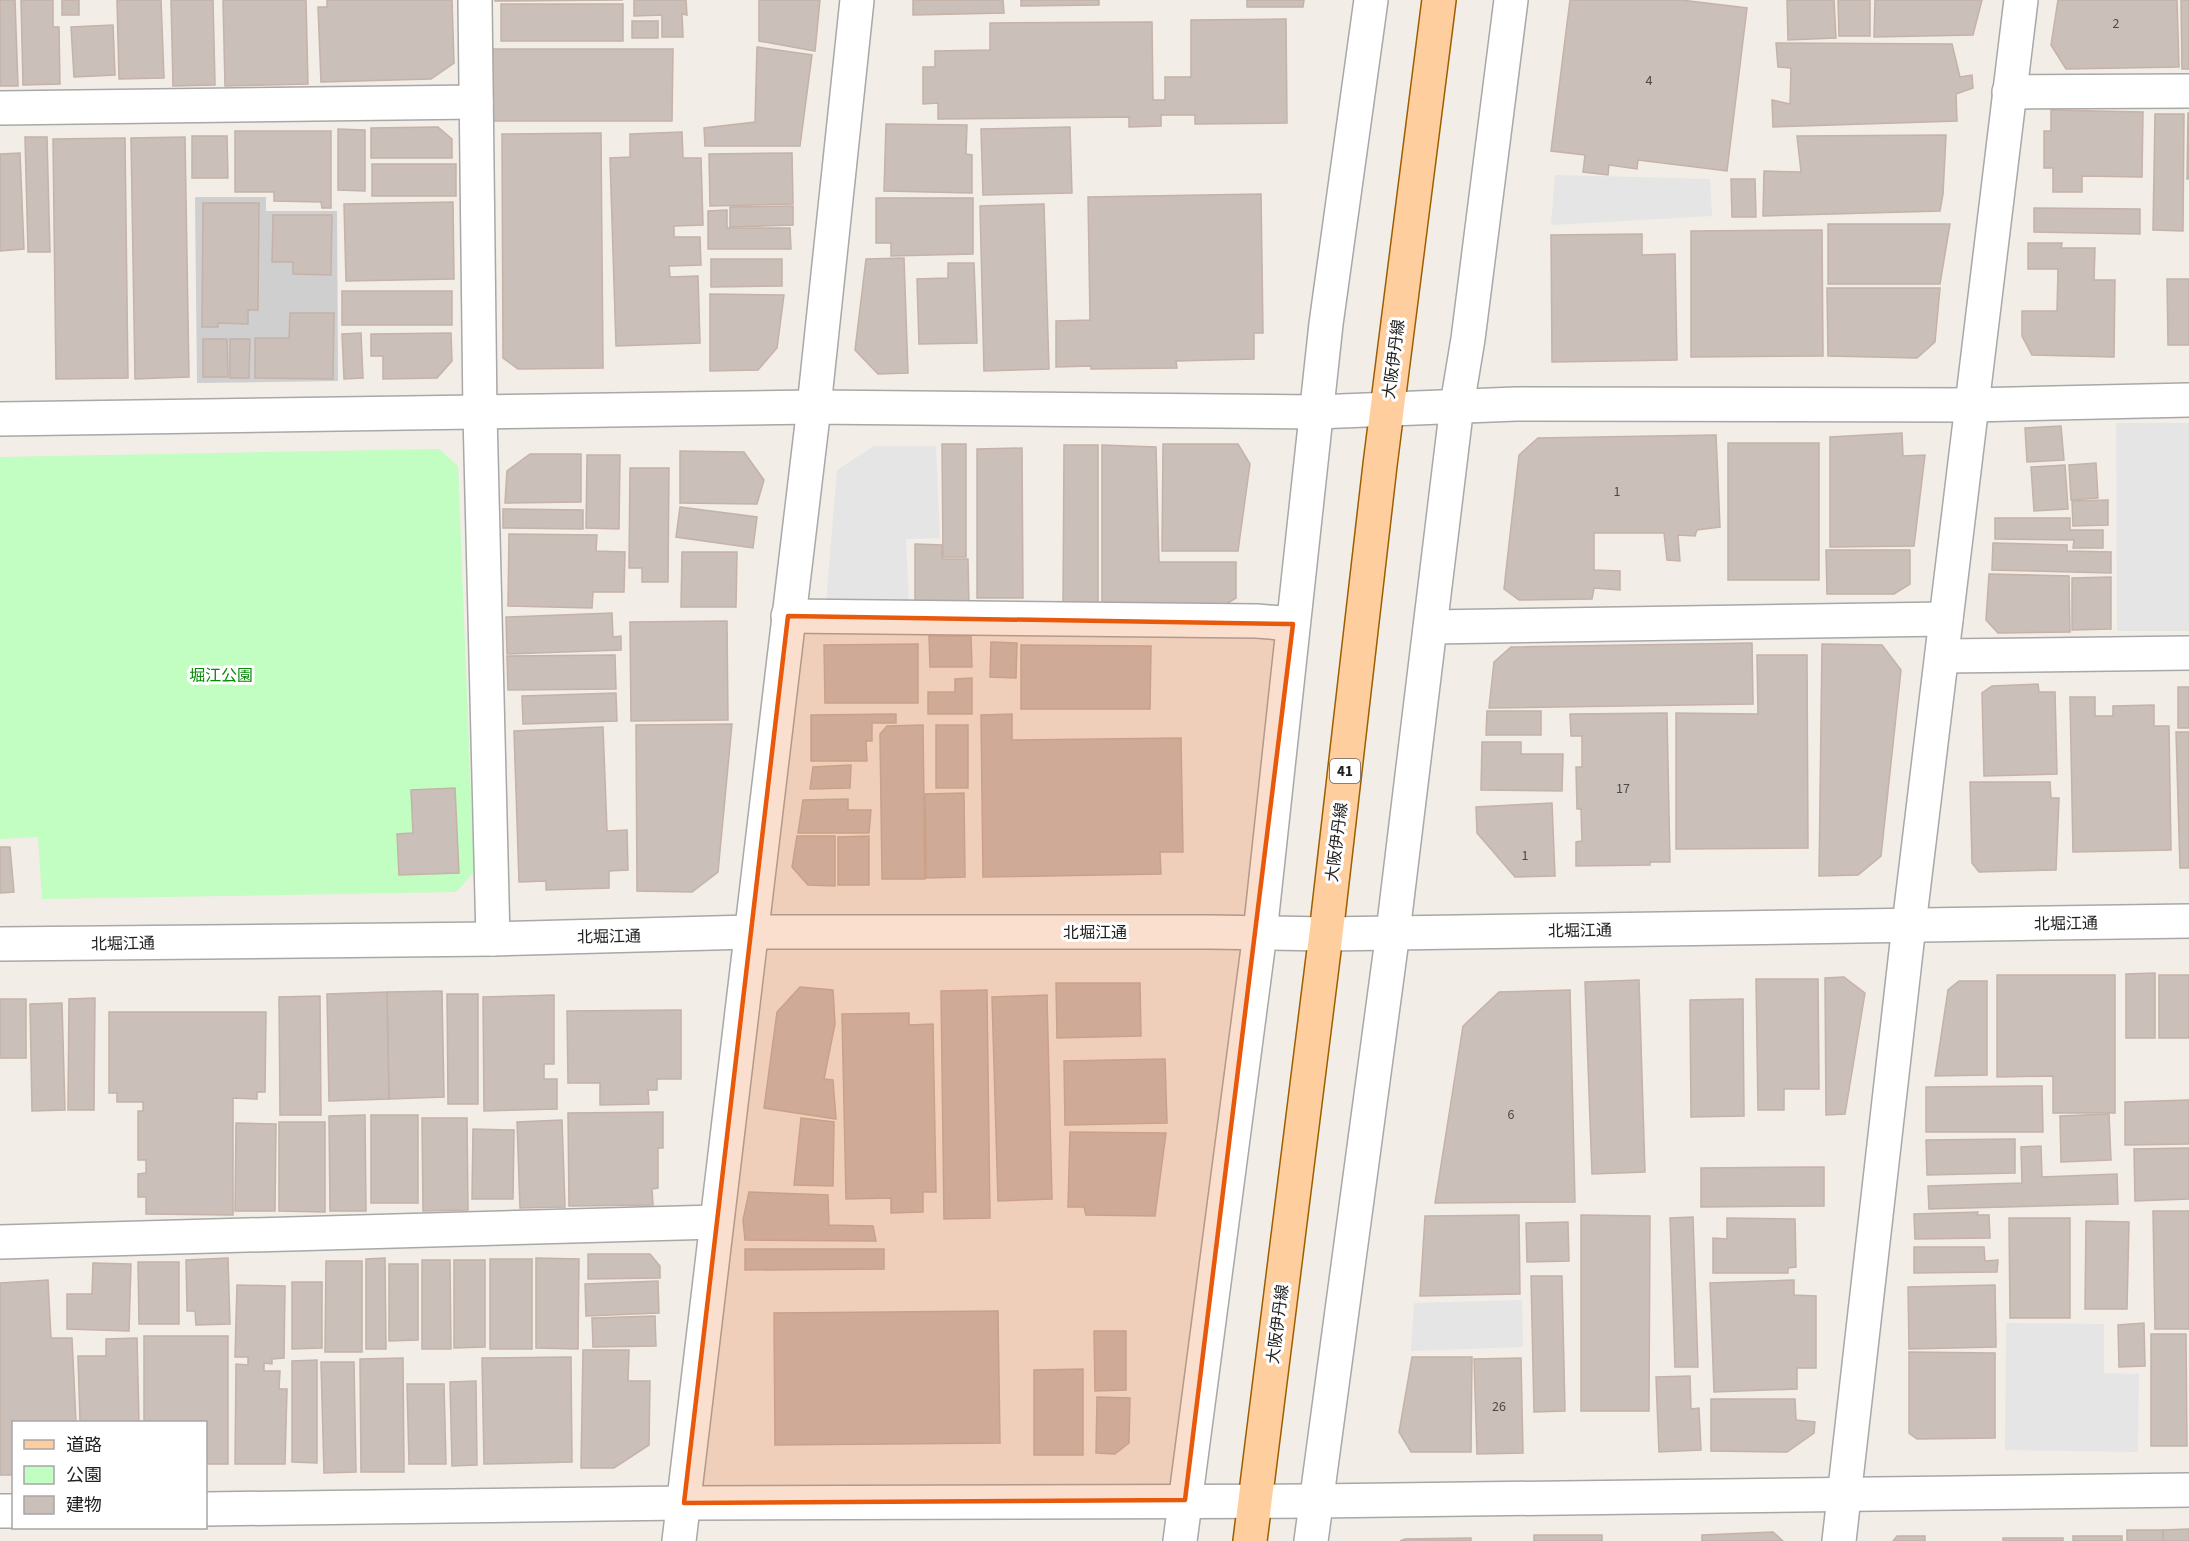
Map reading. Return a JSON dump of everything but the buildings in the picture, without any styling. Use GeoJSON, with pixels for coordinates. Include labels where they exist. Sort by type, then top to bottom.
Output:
{"type":"FeatureCollection","features":[{"type":"Feature","properties":{"kind":"main road","name":"大阪伊丹線"},"geometry":{"type":"LineString","coordinates":[[1250,1541],[1326,934],[1387,409],[1439,0]]}},
{"type":"Feature","properties":{"kind":"street"},"geometry":{"type":"LineString","coordinates":[[475,0],[480,414],[493,939]]}},
{"type":"Feature","properties":{"kind":"street"},"geometry":{"type":"LineString","coordinates":[[679,1541],[814,407],[857,0]]}},
{"type":"Feature","properties":{"kind":"street"},"geometry":{"type":"LineString","coordinates":[[1180,1541],[1260,933],[1326,324],[1371,0]]}},
{"type":"Feature","properties":{"kind":"street"},"geometry":{"type":"LineString","coordinates":[[1311,1541],[1393,932],[1457,405],[1468,339],[1511,0]]}},
{"type":"Feature","properties":{"kind":"street"},"geometry":{"type":"LineString","coordinates":[[1839,1541],[1909,925],[2021,0]]}},
{"type":"Feature","properties":{"kind":"street"},"geometry":{"type":"LineString","coordinates":[[2009,92],[2189,91]]}},
{"type":"Feature","properties":{"kind":"street"},"geometry":{"type":"LineString","coordinates":[[0,108],[476,102]]}},
{"type":"Feature","properties":{"kind":"street"},"geometry":{"type":"LineString","coordinates":[[0,419],[480,414],[814,407],[1316,412],[1457,405],[1972,405],[2189,400]]}},
{"type":"Feature","properties":{"kind":"street"},"geometry":{"type":"LineString","coordinates":[[788,616],[1257,621],[1293,624]]}},
{"type":"Feature","properties":{"kind":"street"},"geometry":{"type":"LineString","coordinates":[[1431,627],[1946,619]]}},
{"type":"Feature","properties":{"kind":"street"},"geometry":{"type":"LineString","coordinates":[[1942,656],[2189,653]]}},
{"type":"Feature","properties":{"kind":"street","name":"北堀江通"},"geometry":{"type":"LineString","coordinates":[[0,944],[493,939],[750,932],[1326,934],[2189,921]]}},
{"type":"Feature","properties":{"kind":"street"},"geometry":{"type":"LineString","coordinates":[[0,1242],[716,1222]]}},
{"type":"Feature","properties":{"kind":"street"},"geometry":{"type":"LineString","coordinates":[[207,1509],[684,1503],[1316,1501],[2189,1490]]}},
{"type":"Feature","properties":{"kind":"highlighted area"},"geometry":{"type":"Polygon","coordinates":[[[788,616],[1293,624],[1185,1500],[684,1503],[788,616]]]}},
{"type":"Feature","properties":{"kind":"shaded area"},"geometry":{"type":"Polygon","coordinates":[[[1555,175],[1710,179],[1712,216],[1551,225],[1555,175]]]}},
{"type":"Feature","properties":{"kind":"shaded area"},"geometry":{"type":"Polygon","coordinates":[[[195,197],[266,197],[266,211],[337,211],[338,381],[197,383],[195,197]]]}},
{"type":"Feature","properties":{"kind":"shaded area"},"geometry":{"type":"Polygon","coordinates":[[[2116,423],[2189,423],[2189,631],[2117,631],[2116,423]]]}},
{"type":"Feature","properties":{"kind":"shaded area"},"geometry":{"type":"Polygon","coordinates":[[[874,446],[936,446],[940,538],[906,539],[909,604],[826,603],[837,470],[874,446]]]}},
{"type":"Feature","properties":{"kind":"shaded area"},"geometry":{"type":"Polygon","coordinates":[[[1522,1300],[1523,1347],[1411,1351],[1414,1303],[1522,1300]]]}},
{"type":"Feature","properties":{"kind":"shaded area"},"geometry":{"type":"Polygon","coordinates":[[[2006,1323],[2104,1324],[2104,1373],[2139,1374],[2138,1452],[2005,1450],[2006,1323]]]}},
{"type":"Feature","properties":{"kind":"green space","name":"堀江公園"},"geometry":{"type":"Polygon","coordinates":[[[439,449],[458,466],[474,872],[456,892],[42,899],[38,837],[0,839],[0,457],[439,449]]]}}]}
